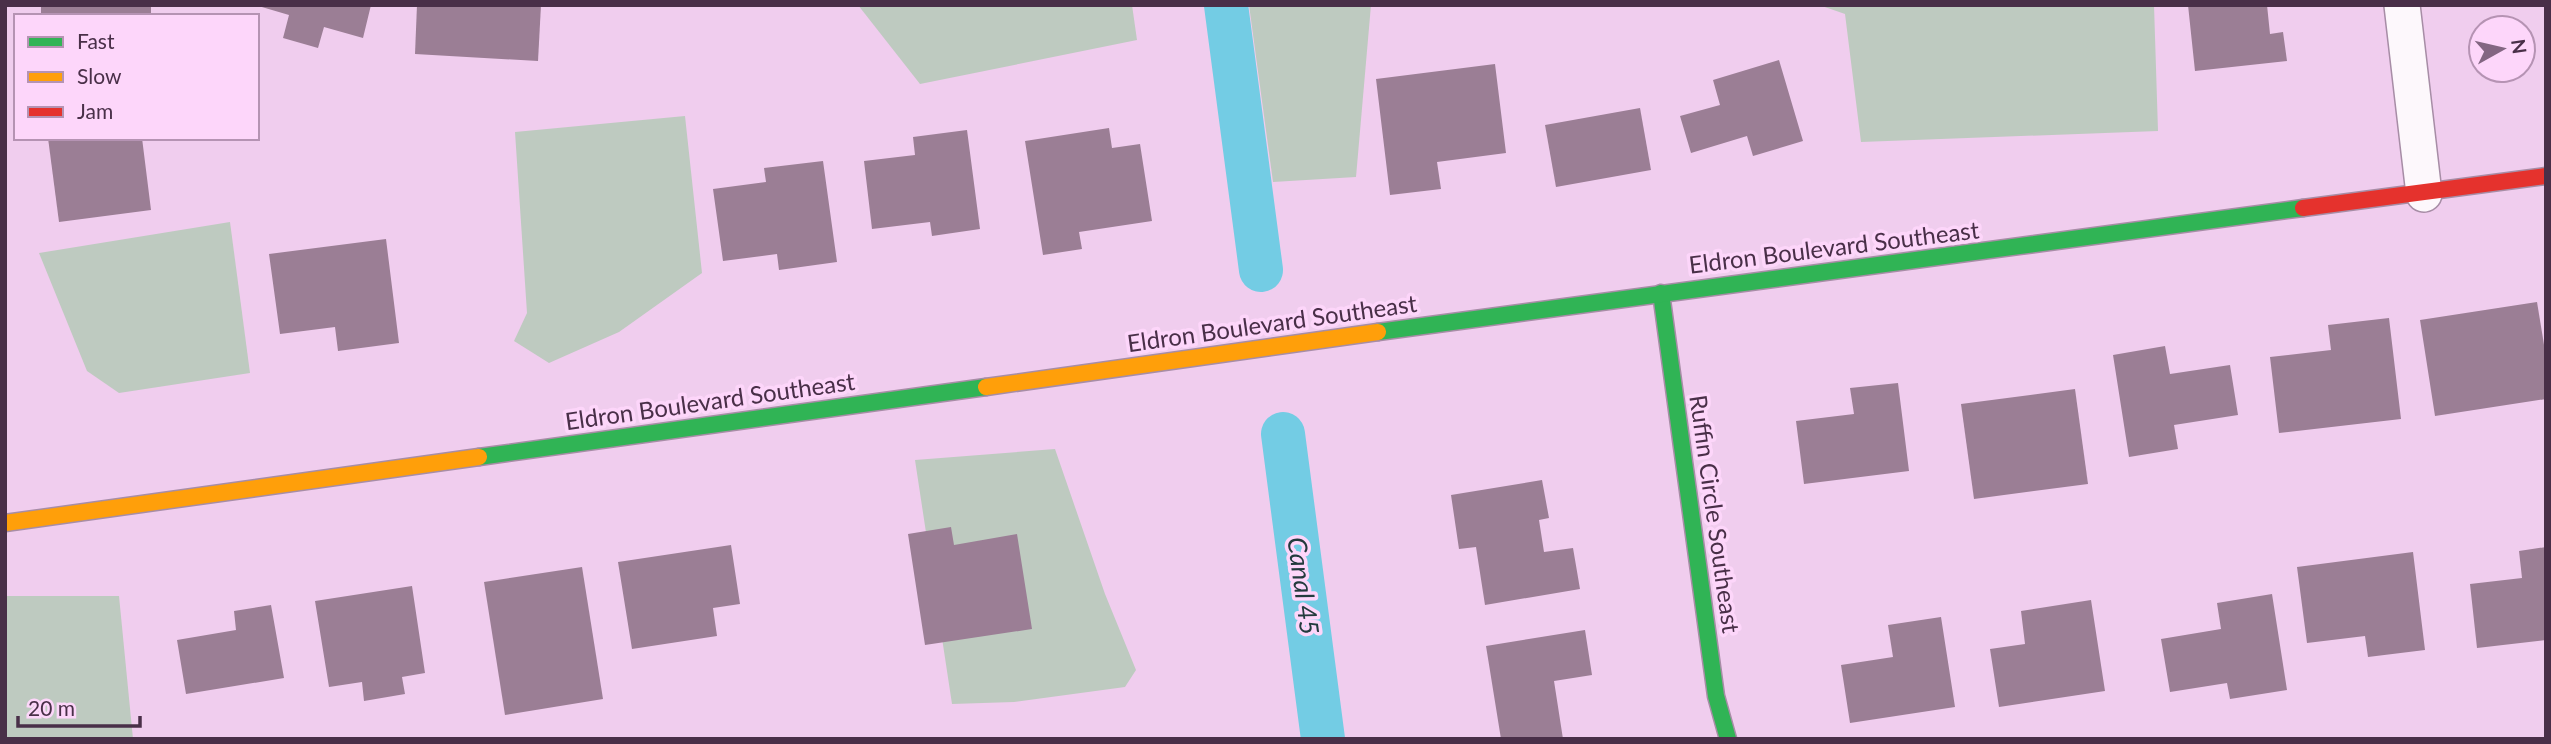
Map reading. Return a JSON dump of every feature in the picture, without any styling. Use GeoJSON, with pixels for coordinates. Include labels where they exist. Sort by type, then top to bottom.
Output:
{"type":"FeatureCollection","features":[{"type":"Feature","properties":{"kind":"street"},"geometry":{"type":"LineString","coordinates":[[2402,5],[2424,194]]}},
{"type":"Feature","properties":{"kind":"street","name":"Eldron Boulevard Southeast"},"geometry":{"type":"LineString","coordinates":[[5,523],[1661,293],[2546,176]]}},
{"type":"Feature","properties":{"kind":"street","name":"Ruffin Circle Southeast"},"geometry":{"type":"LineString","coordinates":[[1661,293],[1716,696],[1728,739]]}},
{"type":"Feature","properties":{"kind":"shaded area"},"geometry":{"type":"Polygon","coordinates":[[[858,5],[1132,5],[1137,40],[920,84],[858,5]]]}},
{"type":"Feature","properties":{"kind":"shaded area"},"geometry":{"type":"Polygon","coordinates":[[[1249,5],[1371,5],[1356,177],[1273,182],[1249,5]]]}},
{"type":"Feature","properties":{"kind":"shaded area"},"geometry":{"type":"Polygon","coordinates":[[[1819,5],[2154,5],[2158,131],[1861,142],[1845,14],[1819,5]]]}},
{"type":"Feature","properties":{"kind":"shaded area"},"geometry":{"type":"Polygon","coordinates":[[[685,116],[702,273],[619,332],[549,363],[514,341],[527,313],[515,132],[685,116]]]}},
{"type":"Feature","properties":{"kind":"shaded area"},"geometry":{"type":"Polygon","coordinates":[[[230,222],[250,373],[119,393],[87,371],[39,253],[230,222]]]}},
{"type":"Feature","properties":{"kind":"shaded area"},"geometry":{"type":"Polygon","coordinates":[[[1055,449],[1105,594],[1136,670],[1125,687],[1014,702],[952,704],[915,460],[1055,449]]]}},
{"type":"Feature","properties":{"kind":"shaded area"},"geometry":{"type":"Polygon","coordinates":[[[5,596],[119,596],[133,739],[5,739],[5,596]]]}},
{"type":"Feature","properties":{"kind":"building"},"geometry":{"type":"Polygon","coordinates":[[[151,5],[151,14],[41,14],[41,6],[151,5]]]}},
{"type":"Feature","properties":{"kind":"building"},"geometry":{"type":"Polygon","coordinates":[[[255,5],[371,5],[363,38],[324,27],[318,48],[283,38],[289,15],[255,5]]]}},
{"type":"Feature","properties":{"kind":"building"},"geometry":{"type":"Polygon","coordinates":[[[417,5],[541,5],[538,61],[415,54],[417,5]]]}},
{"type":"Feature","properties":{"kind":"building"},"geometry":{"type":"Polygon","coordinates":[[[2188,5],[2267,5],[2270,34],[2283,32],[2287,61],[2195,71],[2188,5]]]}},
{"type":"Feature","properties":{"kind":"building"},"geometry":{"type":"Polygon","coordinates":[[[1779,60],[1803,141],[1753,156],[1747,136],[1691,153],[1680,116],[1720,105],[1713,80],[1779,60]]]}},
{"type":"Feature","properties":{"kind":"building"},"geometry":{"type":"Polygon","coordinates":[[[1495,64],[1506,153],[1437,162],[1441,189],[1390,195],[1376,79],[1495,64]]]}},
{"type":"Feature","properties":{"kind":"building"},"geometry":{"type":"Polygon","coordinates":[[[1640,108],[1651,170],[1556,187],[1545,125],[1640,108]]]}},
{"type":"Feature","properties":{"kind":"building"},"geometry":{"type":"Polygon","coordinates":[[[1109,128],[1112,148],[1140,144],[1152,221],[1079,232],[1082,249],[1043,255],[1025,141],[1109,128]]]}},
{"type":"Feature","properties":{"kind":"building"},"geometry":{"type":"Polygon","coordinates":[[[967,130],[980,229],[932,236],[930,222],[872,229],[864,161],[915,155],[913,137],[967,130]]]}},
{"type":"Feature","properties":{"kind":"building"},"geometry":{"type":"Polygon","coordinates":[[[48,140],[142,140],[151,210],[59,222],[48,140]]]}},
{"type":"Feature","properties":{"kind":"building"},"geometry":{"type":"Polygon","coordinates":[[[823,161],[837,262],[779,270],[777,254],[723,261],[713,189],[766,182],[764,168],[823,161]]]}},
{"type":"Feature","properties":{"kind":"building"},"geometry":{"type":"Polygon","coordinates":[[[386,239],[399,343],[338,351],[335,327],[280,334],[269,254],[386,239]]]}},
{"type":"Feature","properties":{"kind":"building"},"geometry":{"type":"Polygon","coordinates":[[[2537,302],[2546,357],[2546,399],[2435,416],[2420,320],[2537,302]]]}},
{"type":"Feature","properties":{"kind":"building"},"geometry":{"type":"Polygon","coordinates":[[[2389,318],[2401,419],[2279,433],[2270,357],[2331,350],[2328,325],[2389,318]]]}},
{"type":"Feature","properties":{"kind":"building"},"geometry":{"type":"Polygon","coordinates":[[[2165,346],[2170,374],[2230,365],[2238,415],[2174,425],[2178,449],[2129,457],[2113,355],[2165,346]]]}},
{"type":"Feature","properties":{"kind":"building"},"geometry":{"type":"Polygon","coordinates":[[[1898,383],[1909,471],[1804,484],[1796,421],[1854,414],[1850,388],[1898,383]]]}},
{"type":"Feature","properties":{"kind":"building"},"geometry":{"type":"Polygon","coordinates":[[[2075,389],[2088,484],[1974,499],[1961,404],[2075,389]]]}},
{"type":"Feature","properties":{"kind":"building"},"geometry":{"type":"Polygon","coordinates":[[[1542,480],[1549,518],[1539,520],[1544,552],[1573,548],[1580,589],[1485,605],[1476,547],[1459,549],[1451,495],[1542,480]]]}},
{"type":"Feature","properties":{"kind":"building"},"geometry":{"type":"Polygon","coordinates":[[[951,527],[954,545],[1017,534],[1032,629],[925,645],[908,534],[951,527]]]}},
{"type":"Feature","properties":{"kind":"building"},"geometry":{"type":"Polygon","coordinates":[[[731,545],[740,604],[713,608],[717,636],[632,649],[618,562],[731,545]]]}},
{"type":"Feature","properties":{"kind":"building"},"geometry":{"type":"Polygon","coordinates":[[[2546,547],[2546,640],[2477,648],[2470,584],[2522,578],[2519,551],[2546,547]]]}},
{"type":"Feature","properties":{"kind":"building"},"geometry":{"type":"Polygon","coordinates":[[[2413,552],[2425,650],[2368,657],[2365,636],[2307,643],[2297,567],[2413,552]]]}},
{"type":"Feature","properties":{"kind":"building"},"geometry":{"type":"Polygon","coordinates":[[[582,567],[603,699],[505,715],[484,582],[582,567]]]}},
{"type":"Feature","properties":{"kind":"building"},"geometry":{"type":"Polygon","coordinates":[[[412,586],[425,673],[402,677],[405,694],[364,701],[362,682],[329,687],[315,601],[412,586]]]}},
{"type":"Feature","properties":{"kind":"building"},"geometry":{"type":"Polygon","coordinates":[[[2272,594],[2287,690],[2230,699],[2227,683],[2170,692],[2161,639],[2221,629],[2217,603],[2272,594]]]}},
{"type":"Feature","properties":{"kind":"building"},"geometry":{"type":"Polygon","coordinates":[[[2091,600],[2105,691],[1999,707],[1990,649],[2025,644],[2021,611],[2091,600]]]}},
{"type":"Feature","properties":{"kind":"building"},"geometry":{"type":"Polygon","coordinates":[[[271,605],[284,678],[186,694],[177,640],[236,630],[234,611],[271,605]]]}},
{"type":"Feature","properties":{"kind":"building"},"geometry":{"type":"Polygon","coordinates":[[[1941,617],[1955,707],[1850,723],[1841,665],[1893,657],[1888,625],[1941,617]]]}},
{"type":"Feature","properties":{"kind":"building"},"geometry":{"type":"Polygon","coordinates":[[[1585,630],[1592,675],[1554,681],[1563,739],[1501,739],[1486,646],[1585,630]]]}},
{"type":"Feature","properties":{"kind":"waterway","name":"Canal 45"},"geometry":{"type":"LineString","coordinates":[[1226,5],[1261,270]]}},
{"type":"Feature","properties":{"kind":"waterway","name":"Canal 45"},"geometry":{"type":"LineString","coordinates":[[1283,434],[1323,739]]}},
{"type":"Feature","properties":{"kind":"traffic: fast"},"geometry":{"type":"LineString","coordinates":[[1378,332],[2303,208]]}},
{"type":"Feature","properties":{"kind":"traffic: fast"},"geometry":{"type":"LineString","coordinates":[[1661,293],[1716,696],[1728,739]]}},
{"type":"Feature","properties":{"kind":"traffic: fast"},"geometry":{"type":"LineString","coordinates":[[479,457],[986,387]]}},
{"type":"Feature","properties":{"kind":"traffic: slow"},"geometry":{"type":"LineString","coordinates":[[986,387],[1378,332]]}},
{"type":"Feature","properties":{"kind":"traffic: slow"},"geometry":{"type":"LineString","coordinates":[[5,523],[479,457]]}},
{"type":"Feature","properties":{"kind":"traffic: jam"},"geometry":{"type":"LineString","coordinates":[[2303,208],[2546,176]]}}]}
